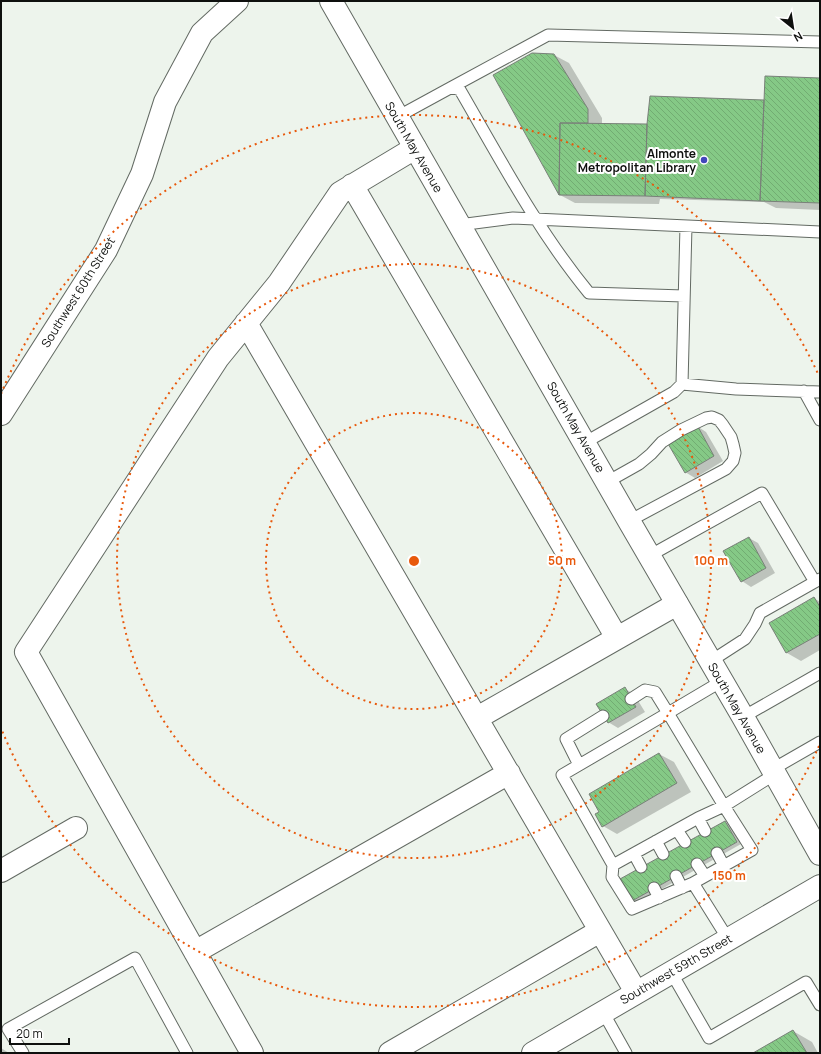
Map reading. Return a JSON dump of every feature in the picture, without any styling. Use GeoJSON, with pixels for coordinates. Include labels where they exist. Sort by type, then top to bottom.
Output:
{"type":"FeatureCollection","features":[{"type":"Feature","properties":{"kind":"street","name":"Southwest 60th Street"},"geometry":{"type":"LineString","coordinates":[[1,414],[106,250],[142,174],[165,102],[202,33],[237,1]]}},
{"type":"Feature","properties":{"kind":"street","name":"South May Avenue"},"geometry":{"type":"LineString","coordinates":[[331,1],[743,717],[820,854]]}},
{"type":"Feature","properties":{"kind":"street"},"geometry":{"type":"LineString","coordinates":[[252,1053],[26,652],[218,358],[279,283],[340,193],[415,148]]}},
{"type":"Feature","properties":{"kind":"street"},"geometry":{"type":"LineString","coordinates":[[352,185],[617,638]]}},
{"type":"Feature","properties":{"kind":"street"},"geometry":{"type":"LineString","coordinates":[[246,323],[636,992]]}},
{"type":"Feature","properties":{"kind":"street"},"geometry":{"type":"LineString","coordinates":[[477,718],[677,604]]}},
{"type":"Feature","properties":{"kind":"street"},"geometry":{"type":"LineString","coordinates":[[195,952],[509,773]]}},
{"type":"Feature","properties":{"kind":"street"},"geometry":{"type":"LineString","coordinates":[[1,871],[76,828]]}},
{"type":"Feature","properties":{"kind":"street","name":"Southwest 59th Street"},"geometry":{"type":"LineString","coordinates":[[533,1053],[820,886]]}},
{"type":"Feature","properties":{"kind":"street"},"geometry":{"type":"LineString","coordinates":[[390,1053],[600,931]]}},
{"type":"Feature","properties":{"kind":"lane"},"geometry":{"type":"LineString","coordinates":[[397,117],[548,35],[820,42]]}},
{"type":"Feature","properties":{"kind":"lane"},"geometry":{"type":"LineString","coordinates":[[452,87],[460,90],[535,219],[578,280],[589,293],[684,296]]}},
{"type":"Feature","properties":{"kind":"lane"},"geometry":{"type":"LineString","coordinates":[[459,225],[513,218],[820,232]]}},
{"type":"Feature","properties":{"kind":"lane"},"geometry":{"type":"LineString","coordinates":[[584,442],[674,392],[682,384],[686,226]]}},
{"type":"Feature","properties":{"kind":"lane"},"geometry":{"type":"LineString","coordinates":[[682,384],[736,389],[820,392]]}},
{"type":"Feature","properties":{"kind":"lane"},"geometry":{"type":"LineString","coordinates":[[804,391],[820,420]]}},
{"type":"Feature","properties":{"kind":"lane"},"geometry":{"type":"LineString","coordinates":[[607,482],[639,464],[662,442],[681,430],[706,418],[712,417],[719,420],[731,437],[735,453],[733,461],[726,469],[629,521]]}},
{"type":"Feature","properties":{"kind":"lane"},"geometry":{"type":"LineString","coordinates":[[649,556],[762,493],[818,580],[760,613],[745,639],[710,661]]}},
{"type":"Feature","properties":{"kind":"lane"},"geometry":{"type":"LineString","coordinates":[[743,717],[820,672]]}},
{"type":"Feature","properties":{"kind":"lane"},"geometry":{"type":"LineString","coordinates":[[631,699],[645,690],[655,692],[668,713],[724,806],[752,850],[682,888],[656,893],[632,909],[612,878],[613,865],[562,775],[668,713],[722,681]]}},
{"type":"Feature","properties":{"kind":"lane"},"geometry":{"type":"LineString","coordinates":[[579,765],[566,738],[603,716]]}},
{"type":"Feature","properties":{"kind":"lane"},"geometry":{"type":"LineString","coordinates":[[613,865],[698,818],[724,806],[820,742]]}},
{"type":"Feature","properties":{"kind":"lane"},"geometry":{"type":"LineString","coordinates":[[698,818],[705,831]]}},
{"type":"Feature","properties":{"kind":"lane"},"geometry":{"type":"LineString","coordinates":[[677,830],[685,842]]}},
{"type":"Feature","properties":{"kind":"lane"},"geometry":{"type":"LineString","coordinates":[[656,842],[663,854]]}},
{"type":"Feature","properties":{"kind":"lane"},"geometry":{"type":"LineString","coordinates":[[717,853],[724,866]]}},
{"type":"Feature","properties":{"kind":"lane"},"geometry":{"type":"LineString","coordinates":[[634,854],[641,867]]}},
{"type":"Feature","properties":{"kind":"lane"},"geometry":{"type":"LineString","coordinates":[[698,864],[705,876]]}},
{"type":"Feature","properties":{"kind":"lane"},"geometry":{"type":"LineString","coordinates":[[676,876],[682,888]]}},
{"type":"Feature","properties":{"kind":"lane"},"geometry":{"type":"LineString","coordinates":[[693,883],[728,939]]}},
{"type":"Feature","properties":{"kind":"lane"},"geometry":{"type":"LineString","coordinates":[[22,1053],[5,1030],[135,958],[187,1053]]}},
{"type":"Feature","properties":{"kind":"lane"},"geometry":{"type":"LineString","coordinates":[[671,972],[709,1038],[806,982],[820,1006]]}},
{"type":"Feature","properties":{"kind":"lane"},"geometry":{"type":"LineString","coordinates":[[603,1012],[626,1053]]}},
{"type":"Feature","properties":{"kind":"building"},"geometry":{"type":"Polygon","coordinates":[[[532,53],[554,54],[588,109],[588,123],[560,123],[559,195],[493,75],[532,53]]]}},
{"type":"Feature","properties":{"kind":"building"},"geometry":{"type":"Polygon","coordinates":[[[765,76],[820,78],[820,203],[760,201],[765,76]]]}},
{"type":"Feature","properties":{"kind":"building","name":"Almonte Metropolitan Library"},"geometry":{"type":"Polygon","coordinates":[[[650,96],[764,100],[760,201],[645,196],[647,124],[650,96]]]}},
{"type":"Feature","properties":{"kind":"building"},"geometry":{"type":"Polygon","coordinates":[[[560,123],[647,124],[645,196],[559,195],[560,123]]]}},
{"type":"Feature","properties":{"kind":"building"},"geometry":{"type":"Polygon","coordinates":[[[697,425],[714,456],[685,473],[667,442],[697,425]]]}},
{"type":"Feature","properties":{"kind":"building"},"geometry":{"type":"Polygon","coordinates":[[[749,537],[766,568],[741,582],[723,551],[749,537]]]}},
{"type":"Feature","properties":{"kind":"building"},"geometry":{"type":"Polygon","coordinates":[[[814,597],[820,607],[820,634],[786,653],[769,623],[814,597]]]}},
{"type":"Feature","properties":{"kind":"building"},"geometry":{"type":"Polygon","coordinates":[[[625,687],[636,707],[608,723],[596,704],[625,687]]]}},
{"type":"Feature","properties":{"kind":"building"},"geometry":{"type":"Polygon","coordinates":[[[659,753],[677,783],[602,827],[595,814],[599,812],[589,794],[659,753]]]}},
{"type":"Feature","properties":{"kind":"building"},"geometry":{"type":"Polygon","coordinates":[[[725,821],[737,842],[632,901],[620,879],[725,821]]]}},
{"type":"Feature","properties":{"kind":"building"},"geometry":{"type":"Polygon","coordinates":[[[793,1030],[807,1053],[753,1053],[793,1030]]]}},
{"type":"Feature","properties":{"kind":"place","name":"Almonte Metropolitan Library"},"geometry":{"type":"Point","coordinates":[704,160]}}]}
